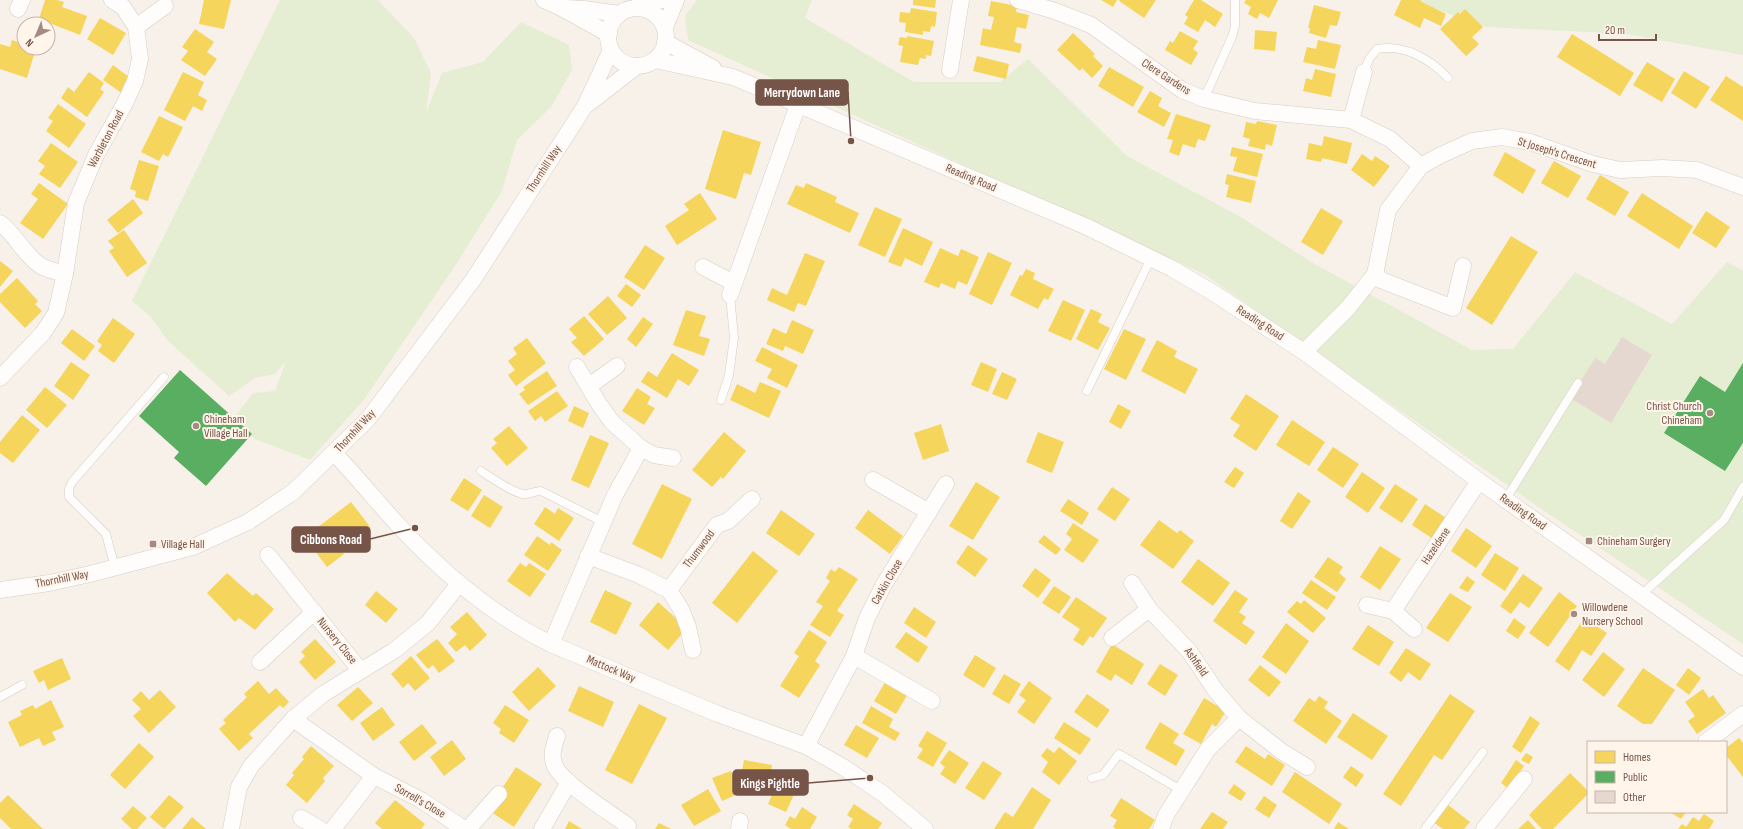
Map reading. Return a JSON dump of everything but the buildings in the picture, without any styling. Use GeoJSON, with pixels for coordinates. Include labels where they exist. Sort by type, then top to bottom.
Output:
{"type":"FeatureCollection","features":[{"type":"Feature","properties":{"kind":"street","name":"Warbleton Road"},"geometry":{"type":"LineString","coordinates":[[0,378],[43,333],[56,313],[65,274],[76,203],[96,155],[125,104],[135,81],[140,59],[136,27],[123,7],[112,0]]}},
{"type":"Feature","properties":{"kind":"street"},"geometry":{"type":"LineString","coordinates":[[544,0],[565,8],[610,42]]}},
{"type":"Feature","properties":{"kind":"street"},"geometry":{"type":"LineString","coordinates":[[662,0],[626,11],[610,26],[610,42],[617,57],[626,64],[637,66],[645,65],[655,60],[660,55],[676,0]]}},
{"type":"Feature","properties":{"kind":"street"},"geometry":{"type":"LineString","coordinates":[[950,70],[961,0]]}},
{"type":"Feature","properties":{"kind":"street","name":"Clere Gardens"},"geometry":{"type":"LineString","coordinates":[[1018,0],[1056,11],[1091,25],[1182,90],[1204,98],[1255,111],[1351,120],[1390,139],[1421,166]]}},
{"type":"Feature","properties":{"kind":"street"},"geometry":{"type":"LineString","coordinates":[[136,27],[166,6]]}},
{"type":"Feature","properties":{"kind":"street"},"geometry":{"type":"LineString","coordinates":[[565,8],[626,11],[642,8],[653,12],[660,18],[665,34]]}},
{"type":"Feature","properties":{"kind":"street","name":"Reading Road"},"geometry":{"type":"LineString","coordinates":[[665,34],[694,56],[723,74],[798,104],[1085,226],[1151,258],[1212,292],[1304,352],[1479,481],[1743,667]]}},
{"type":"Feature","properties":{"kind":"street","name":"Thornhill Way"},"geometry":{"type":"LineString","coordinates":[[0,590],[49,583],[115,568],[193,547],[242,525],[293,492],[368,419],[473,280],[585,106],[610,42]]}},
{"type":"Feature","properties":{"kind":"street","name":"Reading Road"},"geometry":{"type":"LineString","coordinates":[[655,60],[723,74]]}},
{"type":"Feature","properties":{"kind":"street","name":"Thornhill Way"},"geometry":{"type":"LineString","coordinates":[[585,106],[637,66]]}},
{"type":"Feature","properties":{"kind":"street"},"geometry":{"type":"LineString","coordinates":[[1351,120],[1364,72]]}},
{"type":"Feature","properties":{"kind":"street"},"geometry":{"type":"LineString","coordinates":[[703,267],[732,289],[798,104]]}},
{"type":"Feature","properties":{"kind":"street","name":"St Joseph's Crescent"},"geometry":{"type":"LineString","coordinates":[[1304,352],[1348,308],[1374,274],[1388,210],[1421,166],[1472,141],[1502,138],[1530,142],[1593,164],[1620,170],[1662,168],[1697,170],[1743,187]]}},
{"type":"Feature","properties":{"kind":"street"},"geometry":{"type":"LineString","coordinates":[[0,223],[8,230],[28,255],[42,266],[65,274]]}},
{"type":"Feature","properties":{"kind":"street"},"geometry":{"type":"LineString","coordinates":[[1374,274],[1381,280],[1453,308],[1463,266]]}},
{"type":"Feature","properties":{"kind":"street"},"geometry":{"type":"LineString","coordinates":[[589,386],[617,366]]}},
{"type":"Feature","properties":{"kind":"street"},"geometry":{"type":"LineString","coordinates":[[577,367],[612,422],[641,448],[654,455],[673,458]]}},
{"type":"Feature","properties":{"kind":"street"},"geometry":{"type":"LineString","coordinates":[[551,644],[615,495],[641,448]]}},
{"type":"Feature","properties":{"kind":"street","name":"Mattock Way"},"geometry":{"type":"LineString","coordinates":[[334,453],[415,543],[459,584],[489,608],[529,634],[718,714],[806,746],[869,784],[920,827]]}},
{"type":"Feature","properties":{"kind":"street"},"geometry":{"type":"LineString","coordinates":[[873,480],[930,512]]}},
{"type":"Feature","properties":{"kind":"street","name":"Hazeldene"},"geometry":{"type":"LineString","coordinates":[[1393,611],[1479,481]]}},
{"type":"Feature","properties":{"kind":"street","name":"Catkin Close"},"geometry":{"type":"LineString","coordinates":[[806,746],[854,656],[867,618],[883,586],[946,484]]}},
{"type":"Feature","properties":{"kind":"street","name":"Thumwood"},"geometry":{"type":"LineString","coordinates":[[669,590],[717,525],[728,521],[752,499]]}},
{"type":"Feature","properties":{"kind":"street","name":"Nursery Close"},"geometry":{"type":"LineString","coordinates":[[268,555],[360,670]]}},
{"type":"Feature","properties":{"kind":"street"},"geometry":{"type":"LineString","coordinates":[[588,556],[639,575],[669,590],[682,611],[693,650]]}},
{"type":"Feature","properties":{"kind":"street","name":"Ashfield"},"geometry":{"type":"LineString","coordinates":[[1132,583],[1149,609],[1189,651],[1216,691],[1239,718],[1281,751],[1308,766]]}},
{"type":"Feature","properties":{"kind":"street"},"geometry":{"type":"LineString","coordinates":[[231,829],[239,787],[251,766],[293,719],[323,694],[395,650],[428,623],[459,584]]}},
{"type":"Feature","properties":{"kind":"street"},"geometry":{"type":"LineString","coordinates":[[1367,606],[1393,611],[1414,629]]}},
{"type":"Feature","properties":{"kind":"street"},"geometry":{"type":"LineString","coordinates":[[1112,638],[1149,609]]}},
{"type":"Feature","properties":{"kind":"street","name":"Nursery Close"},"geometry":{"type":"LineString","coordinates":[[260,662],[314,612]]}},
{"type":"Feature","properties":{"kind":"street"},"geometry":{"type":"LineString","coordinates":[[854,656],[932,701]]}},
{"type":"Feature","properties":{"kind":"street"},"geometry":{"type":"LineString","coordinates":[[1707,741],[1743,714]]}},
{"type":"Feature","properties":{"kind":"street"},"geometry":{"type":"LineString","coordinates":[[1161,829],[1166,815],[1208,748],[1239,718]]}},
{"type":"Feature","properties":{"kind":"street","name":"Sorrell's Close"},"geometry":{"type":"LineString","coordinates":[[293,719],[374,776],[421,800],[464,829]]}},
{"type":"Feature","properties":{"kind":"street"},"geometry":{"type":"LineString","coordinates":[[557,736],[552,755],[555,766],[569,782],[628,826]]}},
{"type":"Feature","properties":{"kind":"street"},"geometry":{"type":"LineString","coordinates":[[333,829],[374,776]]}},
{"type":"Feature","properties":{"kind":"street"},"geometry":{"type":"LineString","coordinates":[[1484,829],[1524,780]]}},
{"type":"Feature","properties":{"kind":"street"},"geometry":{"type":"LineString","coordinates":[[542,829],[569,782]]}},
{"type":"Feature","properties":{"kind":"street"},"geometry":{"type":"LineString","coordinates":[[468,829],[499,794]]}},
{"type":"Feature","properties":{"kind":"lane"},"geometry":{"type":"LineString","coordinates":[[1204,98],[1232,37],[1235,26],[1235,0]]}},
{"type":"Feature","properties":{"kind":"lane"},"geometry":{"type":"LineString","coordinates":[[1364,72],[1368,59],[1376,49],[1391,47],[1408,50],[1425,59],[1439,68],[1448,78]]}},
{"type":"Feature","properties":{"kind":"lane"},"geometry":{"type":"LineString","coordinates":[[1087,391],[1151,258]]}},
{"type":"Feature","properties":{"kind":"lane"},"geometry":{"type":"LineString","coordinates":[[721,400],[729,375],[734,338],[732,289]]}},
{"type":"Feature","properties":{"kind":"lane"},"geometry":{"type":"LineString","coordinates":[[115,568],[106,534],[69,497],[69,489],[72,482],[164,377]]}},
{"type":"Feature","properties":{"kind":"lane"},"geometry":{"type":"LineString","coordinates":[[1506,499],[1578,383]]}},
{"type":"Feature","properties":{"kind":"lane"},"geometry":{"type":"LineString","coordinates":[[482,471],[517,493],[525,495],[533,491],[541,491],[603,522]]}},
{"type":"Feature","properties":{"kind":"lane"},"geometry":{"type":"LineString","coordinates":[[1641,595],[1724,520],[1743,487]]}},
{"type":"Feature","properties":{"kind":"lane"},"geometry":{"type":"LineString","coordinates":[[0,697],[22,685]]}},
{"type":"Feature","properties":{"kind":"lane"},"geometry":{"type":"LineString","coordinates":[[1426,829],[1483,752]]}},
{"type":"Feature","properties":{"kind":"lane"},"geometry":{"type":"LineString","coordinates":[[1092,778],[1103,775],[1119,754],[1181,790]]}},
{"type":"Feature","properties":{"kind":"green space"},"geometry":{"type":"Polygon","coordinates":[[[280,0],[378,0],[414,38],[431,73],[426,113],[442,73],[483,62],[521,22],[569,45],[572,70],[552,106],[517,140],[502,191],[453,269],[363,401],[310,460],[255,439],[234,418],[253,393],[275,391],[286,361],[275,374],[255,378],[229,396],[168,341],[150,316],[132,301],[280,0]]]}},
{"type":"Feature","properties":{"kind":"green space"},"geometry":{"type":"Polygon","coordinates":[[[697,0],[812,0],[805,18],[914,82],[1000,82],[1028,59],[1127,156],[1239,216],[1313,263],[1472,350],[1513,349],[1575,272],[1672,324],[1727,262],[1743,271],[1743,644],[1537,506],[1204,274],[688,40],[685,16],[697,0]]]}},
{"type":"Feature","properties":{"kind":"green space"},"geometry":{"type":"Polygon","coordinates":[[[1409,0],[1743,0],[1743,55],[1626,34],[1487,27],[1409,0]]]}},
{"type":"Feature","properties":{"kind":"place","name":"Merrydown Lane"},"geometry":{"type":"Point","coordinates":[851,141]}},
{"type":"Feature","properties":{"kind":"place","name":"Christ Church Chineham"},"geometry":{"type":"Point","coordinates":[1710,413]}},
{"type":"Feature","properties":{"kind":"place","name":"Chineham Village Hall"},"geometry":{"type":"Point","coordinates":[196,426]}},
{"type":"Feature","properties":{"kind":"place","name":"Cibbons Road"},"geometry":{"type":"Point","coordinates":[415,528]}},
{"type":"Feature","properties":{"kind":"place","name":"Chineham Surgery"},"geometry":{"type":"Point","coordinates":[1589,541]}},
{"type":"Feature","properties":{"kind":"place","name":"Village Hall"},"geometry":{"type":"Point","coordinates":[153,544]}},
{"type":"Feature","properties":{"kind":"place","name":"Willowdene Nursery School"},"geometry":{"type":"Point","coordinates":[1574,614]}},
{"type":"Feature","properties":{"kind":"place","name":"Kings Pightle"},"geometry":{"type":"Point","coordinates":[870,778]}}]}
